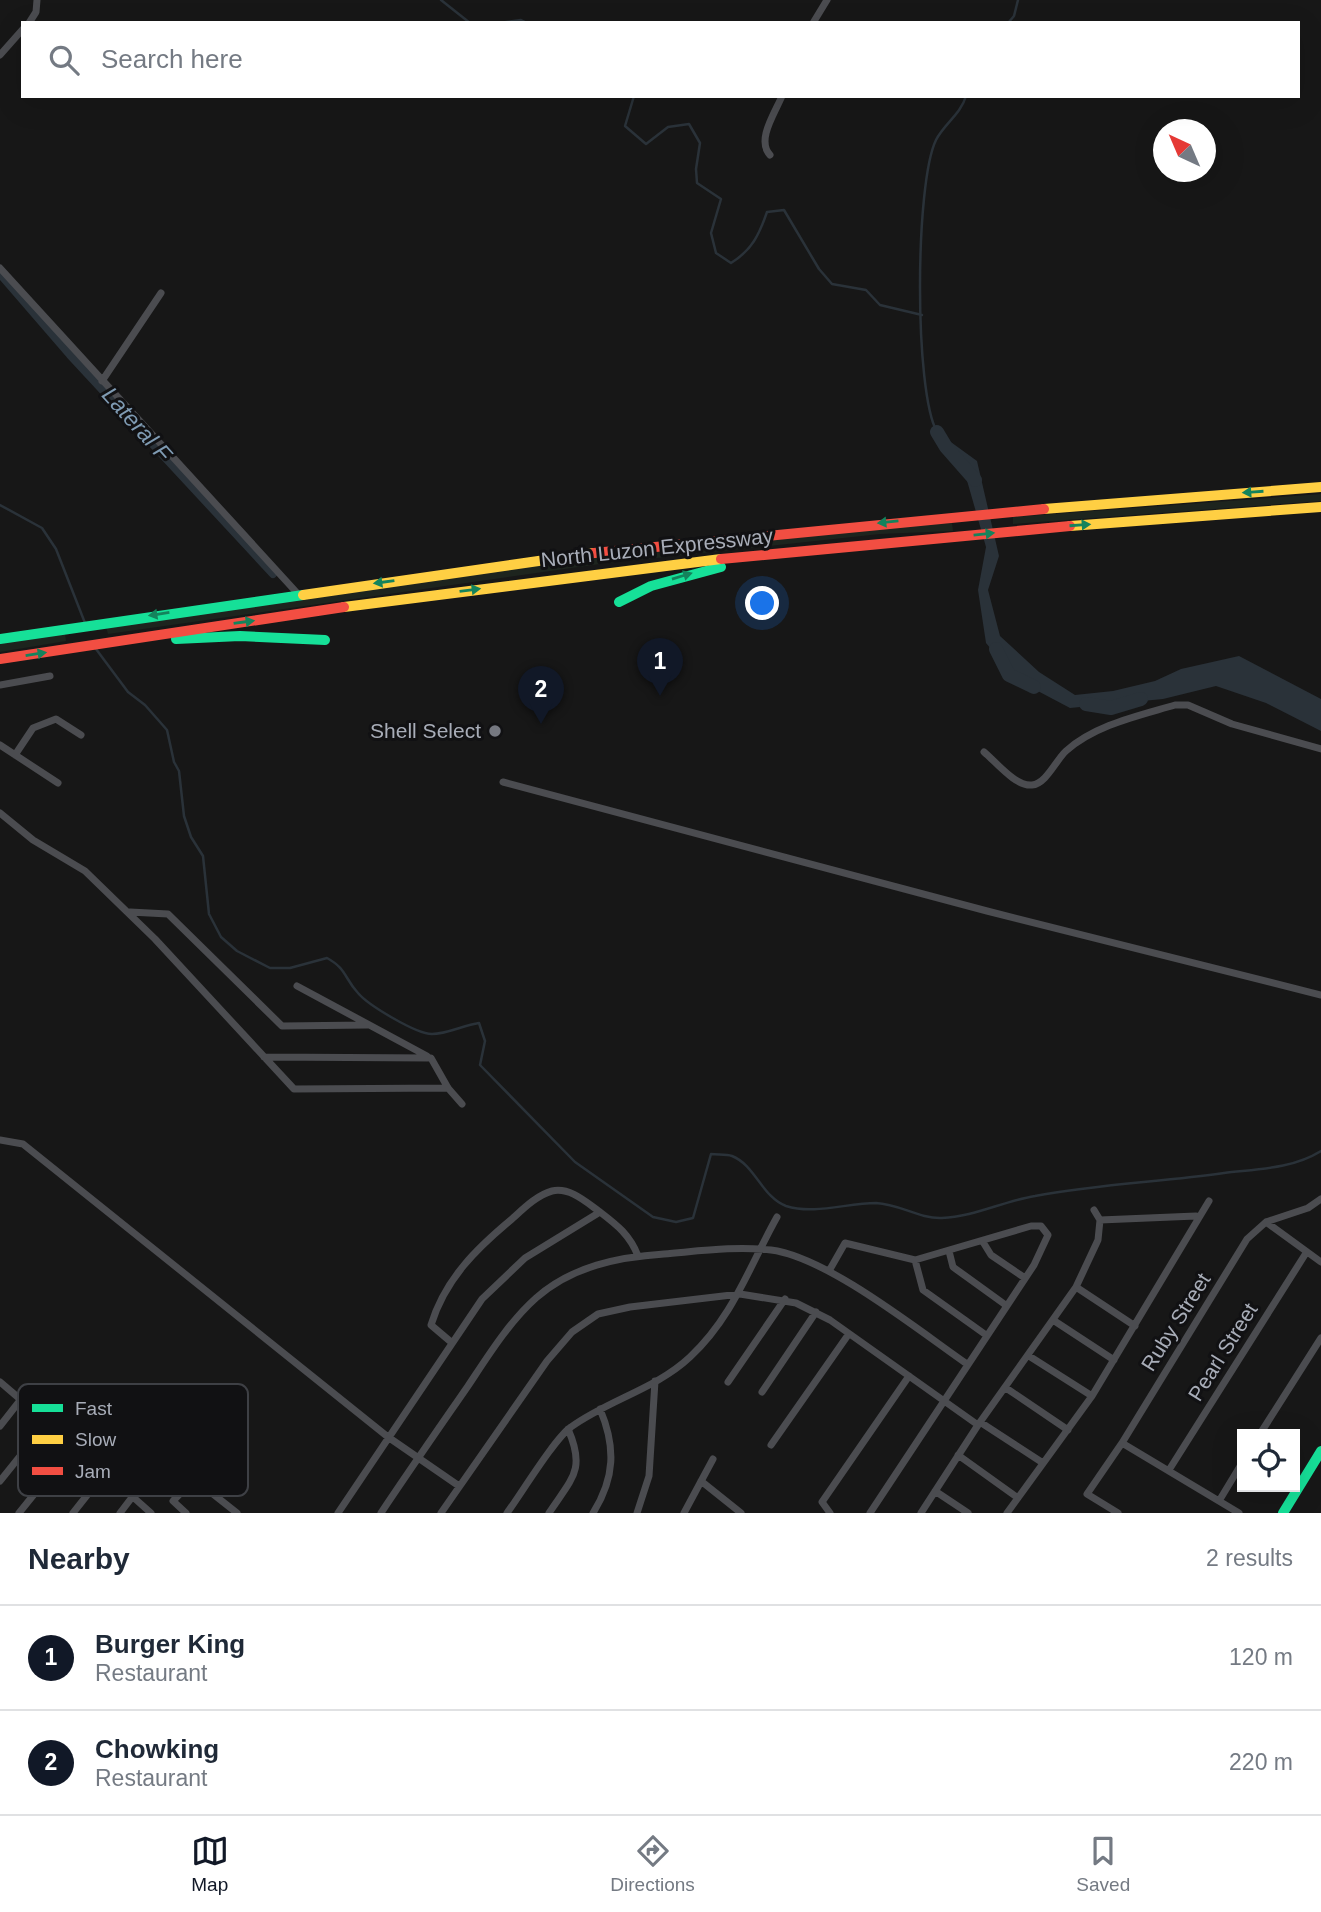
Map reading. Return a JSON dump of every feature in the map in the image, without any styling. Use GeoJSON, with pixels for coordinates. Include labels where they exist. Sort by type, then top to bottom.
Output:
{"type":"FeatureCollection","features":[{"type":"Feature","properties":{"kind":"main road","name":"North Luzon Expressway"},"geometry":{"type":"LineString","coordinates":[[0,639],[621,549],[1009,511],[1321,487]]}},
{"type":"Feature","properties":{"kind":"main road","name":"North Luzon Expressway"},"geometry":{"type":"LineString","coordinates":[[0,659],[617,571],[1012,531],[1321,507]]}},
{"type":"Feature","properties":{"kind":"main road"},"geometry":{"type":"LineString","coordinates":[[619,602],[651,586],[714,568],[848,547]]}},
{"type":"Feature","properties":{"kind":"main road"},"geometry":{"type":"LineString","coordinates":[[109,642],[240,636],[325,639]]}},
{"type":"Feature","properties":{"kind":"main road"},"geometry":{"type":"LineString","coordinates":[[1283,1513],[1321,1451]]}},
{"type":"Feature","properties":{"kind":"street"},"geometry":{"type":"LineString","coordinates":[[30,21],[36,12],[37,0]]}},
{"type":"Feature","properties":{"kind":"street"},"geometry":{"type":"LineString","coordinates":[[814,21],[827,0]]}},
{"type":"Feature","properties":{"kind":"street"},"geometry":{"type":"LineString","coordinates":[[0,55],[21,31]]}},
{"type":"Feature","properties":{"kind":"street"},"geometry":{"type":"LineString","coordinates":[[770,155],[765,150],[764,139],[781,98]]}},
{"type":"Feature","properties":{"kind":"street"},"geometry":{"type":"LineString","coordinates":[[0,268],[298,594]]}},
{"type":"Feature","properties":{"kind":"street"},"geometry":{"type":"LineString","coordinates":[[102,381],[161,293]]}},
{"type":"Feature","properties":{"kind":"street"},"geometry":{"type":"LineString","coordinates":[[0,685],[50,676]]}},
{"type":"Feature","properties":{"kind":"street"},"geometry":{"type":"LineString","coordinates":[[984,752],[1021,783],[1031,786],[1040,782],[1065,752],[1094,731],[1175,705],[1188,705],[1232,724],[1321,749]]}},
{"type":"Feature","properties":{"kind":"street"},"geometry":{"type":"LineString","coordinates":[[15,755],[33,728],[56,719],[81,735]]}},
{"type":"Feature","properties":{"kind":"street"},"geometry":{"type":"LineString","coordinates":[[0,745],[58,783]]}},
{"type":"Feature","properties":{"kind":"street"},"geometry":{"type":"LineString","coordinates":[[503,782],[987,911],[1321,995]]}},
{"type":"Feature","properties":{"kind":"street"},"geometry":{"type":"LineString","coordinates":[[0,813],[33,840],[85,871],[129,912],[294,1089],[448,1088]]}},
{"type":"Feature","properties":{"kind":"street"},"geometry":{"type":"LineString","coordinates":[[129,912],[168,914],[282,1026],[367,1025]]}},
{"type":"Feature","properties":{"kind":"street"},"geometry":{"type":"LineString","coordinates":[[297,986],[431,1058],[448,1088],[462,1104]]}},
{"type":"Feature","properties":{"kind":"street"},"geometry":{"type":"LineString","coordinates":[[264,1057],[431,1058]]}},
{"type":"Feature","properties":{"kind":"street"},"geometry":{"type":"LineString","coordinates":[[0,1140],[23,1144],[417,1460],[459,1486]]}},
{"type":"Feature","properties":{"kind":"street"},"geometry":{"type":"LineString","coordinates":[[452,1342],[433,1328],[432,1321],[459,1270],[489,1239],[531,1203],[553,1191],[574,1193],[600,1212],[624,1231],[638,1256]]}},
{"type":"Feature","properties":{"kind":"street","name":"Ruby Street"},"geometry":{"type":"LineString","coordinates":[[1118,1513],[1087,1493],[1122,1443],[1247,1239],[1266,1222],[1308,1208],[1321,1199]]}},
{"type":"Feature","properties":{"kind":"street"},"geometry":{"type":"LineString","coordinates":[[1007,1513],[1092,1396],[1135,1326],[1196,1216],[1209,1201]]}},
{"type":"Feature","properties":{"kind":"street"},"geometry":{"type":"LineString","coordinates":[[921,1513],[979,1423],[1076,1287],[1098,1240],[1100,1220],[1094,1210]]}},
{"type":"Feature","properties":{"kind":"street"},"geometry":{"type":"LineString","coordinates":[[338,1513],[482,1299],[507,1273],[600,1212]]}},
{"type":"Feature","properties":{"kind":"street"},"geometry":{"type":"LineString","coordinates":[[1100,1220],[1196,1216]]}},
{"type":"Feature","properties":{"kind":"street"},"geometry":{"type":"LineString","coordinates":[[508,1513],[568,1429],[655,1381],[689,1358],[718,1326],[740,1294],[777,1217]]}},
{"type":"Feature","properties":{"kind":"street"},"geometry":{"type":"LineString","coordinates":[[1266,1222],[1321,1262]]}},
{"type":"Feature","properties":{"kind":"street"},"geometry":{"type":"LineString","coordinates":[[829,1270],[845,1243],[915,1260],[1031,1226],[1041,1226],[1048,1235],[1025,1278],[870,1513]]}},
{"type":"Feature","properties":{"kind":"street"},"geometry":{"type":"LineString","coordinates":[[983,1242],[991,1255],[1025,1278]]}},
{"type":"Feature","properties":{"kind":"street"},"geometry":{"type":"LineString","coordinates":[[380,1513],[482,1365],[535,1299],[551,1286],[587,1268],[638,1256],[759,1250],[795,1257],[829,1270],[967,1364]]}},
{"type":"Feature","properties":{"kind":"street"},"geometry":{"type":"LineString","coordinates":[[949,1251],[953,1267],[1007,1306]]}},
{"type":"Feature","properties":{"kind":"street","name":"Pearl Street"},"geometry":{"type":"LineString","coordinates":[[1169,1470],[1306,1253]]}},
{"type":"Feature","properties":{"kind":"street"},"geometry":{"type":"LineString","coordinates":[[915,1260],[923,1290],[986,1335]]}},
{"type":"Feature","properties":{"kind":"street"},"geometry":{"type":"LineString","coordinates":[[1076,1287],[1135,1326]]}},
{"type":"Feature","properties":{"kind":"street"},"geometry":{"type":"LineString","coordinates":[[441,1513],[547,1361],[584,1323],[597,1314],[630,1307],[740,1294],[785,1299],[816,1312],[943,1401],[1043,1463]]}},
{"type":"Feature","properties":{"kind":"street"},"geometry":{"type":"LineString","coordinates":[[728,1382],[785,1299]]}},
{"type":"Feature","properties":{"kind":"street"},"geometry":{"type":"LineString","coordinates":[[762,1392],[816,1312]]}},
{"type":"Feature","properties":{"kind":"street"},"geometry":{"type":"LineString","coordinates":[[1053,1320],[1114,1360]]}},
{"type":"Feature","properties":{"kind":"street"},"geometry":{"type":"LineString","coordinates":[[771,1445],[848,1335]]}},
{"type":"Feature","properties":{"kind":"street"},"geometry":{"type":"LineString","coordinates":[[1264,1429],[1321,1338]]}},
{"type":"Feature","properties":{"kind":"street"},"geometry":{"type":"LineString","coordinates":[[1029,1356],[1092,1396]]}},
{"type":"Feature","properties":{"kind":"street"},"geometry":{"type":"LineString","coordinates":[[830,1513],[822,1502],[909,1376]]}},
{"type":"Feature","properties":{"kind":"street"},"geometry":{"type":"LineString","coordinates":[[637,1513],[649,1476],[655,1381]]}},
{"type":"Feature","properties":{"kind":"street"},"geometry":{"type":"LineString","coordinates":[[0,1382],[18,1397]]}},
{"type":"Feature","properties":{"kind":"street"},"geometry":{"type":"LineString","coordinates":[[1006,1388],[1068,1430]]}},
{"type":"Feature","properties":{"kind":"street"},"geometry":{"type":"LineString","coordinates":[[0,1426],[18,1402]]}},
{"type":"Feature","properties":{"kind":"street"},"geometry":{"type":"LineString","coordinates":[[593,1513],[609,1480],[613,1454],[600,1409]]}},
{"type":"Feature","properties":{"kind":"street"},"geometry":{"type":"LineString","coordinates":[[549,1513],[578,1470],[578,1452],[568,1429]]}},
{"type":"Feature","properties":{"kind":"street"},"geometry":{"type":"LineString","coordinates":[[1122,1443],[1239,1513]]}},
{"type":"Feature","properties":{"kind":"street"},"geometry":{"type":"LineString","coordinates":[[958,1455],[1018,1498]]}},
{"type":"Feature","properties":{"kind":"street"},"geometry":{"type":"LineString","coordinates":[[0,1479],[18,1457]]}},
{"type":"Feature","properties":{"kind":"street"},"geometry":{"type":"LineString","coordinates":[[684,1513],[713,1459]]}},
{"type":"Feature","properties":{"kind":"street"},"geometry":{"type":"LineString","coordinates":[[1219,1501],[1237,1471]]}},
{"type":"Feature","properties":{"kind":"street"},"geometry":{"type":"LineString","coordinates":[[701,1481],[741,1513]]}},
{"type":"Feature","properties":{"kind":"street"},"geometry":{"type":"LineString","coordinates":[[935,1491],[968,1513]]}},
{"type":"Feature","properties":{"kind":"street"},"geometry":{"type":"LineString","coordinates":[[19,1513],[33,1496]]}},
{"type":"Feature","properties":{"kind":"street"},"geometry":{"type":"LineString","coordinates":[[73,1513],[86,1496]]}},
{"type":"Feature","properties":{"kind":"street"},"geometry":{"type":"LineString","coordinates":[[178,1496],[173,1501],[186,1513]]}},
{"type":"Feature","properties":{"kind":"street"},"geometry":{"type":"LineString","coordinates":[[216,1496],[237,1513]]}},
{"type":"Feature","properties":{"kind":"street"},"geometry":{"type":"LineString","coordinates":[[120,1513],[133,1497],[151,1513]]}},
{"type":"Feature","properties":{"kind":"shaded area"},"geometry":{"type":"Polygon","coordinates":[[[937,432],[977,461],[999,556],[988,590],[1000,636],[1039,672],[1075,695],[1113,691],[1155,681],[1181,669],[1239,656],[1321,699],[1321,731],[1266,703],[1216,686],[1163,699],[1070,708],[1017,680],[986,643],[978,590],[986,547],[960,456],[937,432]]]}},
{"type":"Feature","properties":{"kind":"shaded area"},"geometry":{"type":"Polygon","coordinates":[[[1321,494],[1321,501],[1013,524],[1013,517],[1321,494]]]}},
{"type":"Feature","properties":{"kind":"shaded area"},"geometry":{"type":"Polygon","coordinates":[[[952,523],[953,531],[880,534],[600,564],[108,634],[106,627],[633,553],[952,523]]]}},
{"type":"Feature","properties":{"kind":"shaded area"},"geometry":{"type":"Polygon","coordinates":[[[65,633],[66,641],[0,652],[0,643],[65,633]]]}},
{"type":"Feature","properties":{"kind":"waterway"},"geometry":{"type":"LineString","coordinates":[[441,0],[467,21]]}},
{"type":"Feature","properties":{"kind":"waterway"},"geometry":{"type":"LineString","coordinates":[[1010,21],[1014,16],[1018,0]]}},
{"type":"Feature","properties":{"kind":"waterway"},"geometry":{"type":"LineString","coordinates":[[514,21],[523,21]]}},
{"type":"Feature","properties":{"kind":"waterway"},"geometry":{"type":"LineString","coordinates":[[633,98],[625,126],[646,144],[668,127],[689,124],[700,143],[697,183],[721,199],[711,233],[716,253],[731,263],[754,241],[767,212],[784,210],[819,269],[832,284],[866,290],[880,305],[922,315]]}},
{"type":"Feature","properties":{"kind":"waterway"},"geometry":{"type":"LineString","coordinates":[[937,432],[929,409],[921,333],[924,198],[929,163],[936,140],[965,98]]}},
{"type":"Feature","properties":{"kind":"waterway","name":"Lateral F"},"geometry":{"type":"LineString","coordinates":[[0,274],[70,355],[273,574]]}},
{"type":"Feature","properties":{"kind":"waterway"},"geometry":{"type":"LineString","coordinates":[[937,432],[946,447],[975,480]]}},
{"type":"Feature","properties":{"kind":"waterway"},"geometry":{"type":"LineString","coordinates":[[0,505],[42,528],[56,549],[85,623]]}},
{"type":"Feature","properties":{"kind":"waterway"},"geometry":{"type":"LineString","coordinates":[[96,649],[128,692],[145,705],[167,730],[174,762],[179,771],[184,816],[191,837],[203,856],[209,914],[221,937],[237,951],[270,968],[290,968],[327,958],[342,970],[353,988],[372,1004],[393,1018],[425,1033],[444,1033],[479,1023],[485,1041],[480,1065],[575,1162],[653,1217],[676,1222],[693,1218],[711,1154],[730,1155],[740,1160],[771,1196],[786,1206],[819,1209],[876,1203],[942,1218],[965,1215],[1023,1198],[1058,1192],[1274,1167],[1310,1157],[1321,1151]]}},
{"type":"Feature","properties":{"kind":"waterway"},"geometry":{"type":"LineString","coordinates":[[996,649],[1009,675],[1034,687]]}},
{"type":"Feature","properties":{"kind":"waterway"},"geometry":{"type":"LineString","coordinates":[[1086,704],[1111,708],[1141,699]]}},
{"type":"Feature","properties":{"kind":"traffic: fast"},"geometry":{"type":"LineString","coordinates":[[619,602],[651,586],[721,567]]}},
{"type":"Feature","properties":{"kind":"traffic: fast"},"geometry":{"type":"LineString","coordinates":[[0,639],[303,595]]}},
{"type":"Feature","properties":{"kind":"traffic: fast"},"geometry":{"type":"LineString","coordinates":[[176,639],[240,636],[325,640]]}},
{"type":"Feature","properties":{"kind":"traffic: fast"},"geometry":{"type":"LineString","coordinates":[[1283,1513],[1321,1451]]}},
{"type":"Feature","properties":{"kind":"traffic: slow"},"geometry":{"type":"LineString","coordinates":[[1044,509],[1321,487]]}},
{"type":"Feature","properties":{"kind":"traffic: slow"},"geometry":{"type":"LineString","coordinates":[[1070,526],[1321,507]]}},
{"type":"Feature","properties":{"kind":"traffic: slow"},"geometry":{"type":"LineString","coordinates":[[303,595],[594,553]]}},
{"type":"Feature","properties":{"kind":"traffic: slow"},"geometry":{"type":"LineString","coordinates":[[344,607],[721,559]]}},
{"type":"Feature","properties":{"kind":"traffic: jam"},"geometry":{"type":"LineString","coordinates":[[594,553],[1044,509]]}},
{"type":"Feature","properties":{"kind":"traffic: jam"},"geometry":{"type":"LineString","coordinates":[[721,559],[1070,526]]}},
{"type":"Feature","properties":{"kind":"traffic: jam"},"geometry":{"type":"LineString","coordinates":[[0,659],[344,607]]}},
{"type":"Feature","properties":{"kind":"place","name":"Burger King"},"geometry":{"type":"Point","coordinates":[660,696]}},
{"type":"Feature","properties":{"kind":"place","name":"Chowking"},"geometry":{"type":"Point","coordinates":[541,724]}},
{"type":"Feature","properties":{"kind":"place","name":"Shell Select"},"geometry":{"type":"Point","coordinates":[495,731]}}]}
